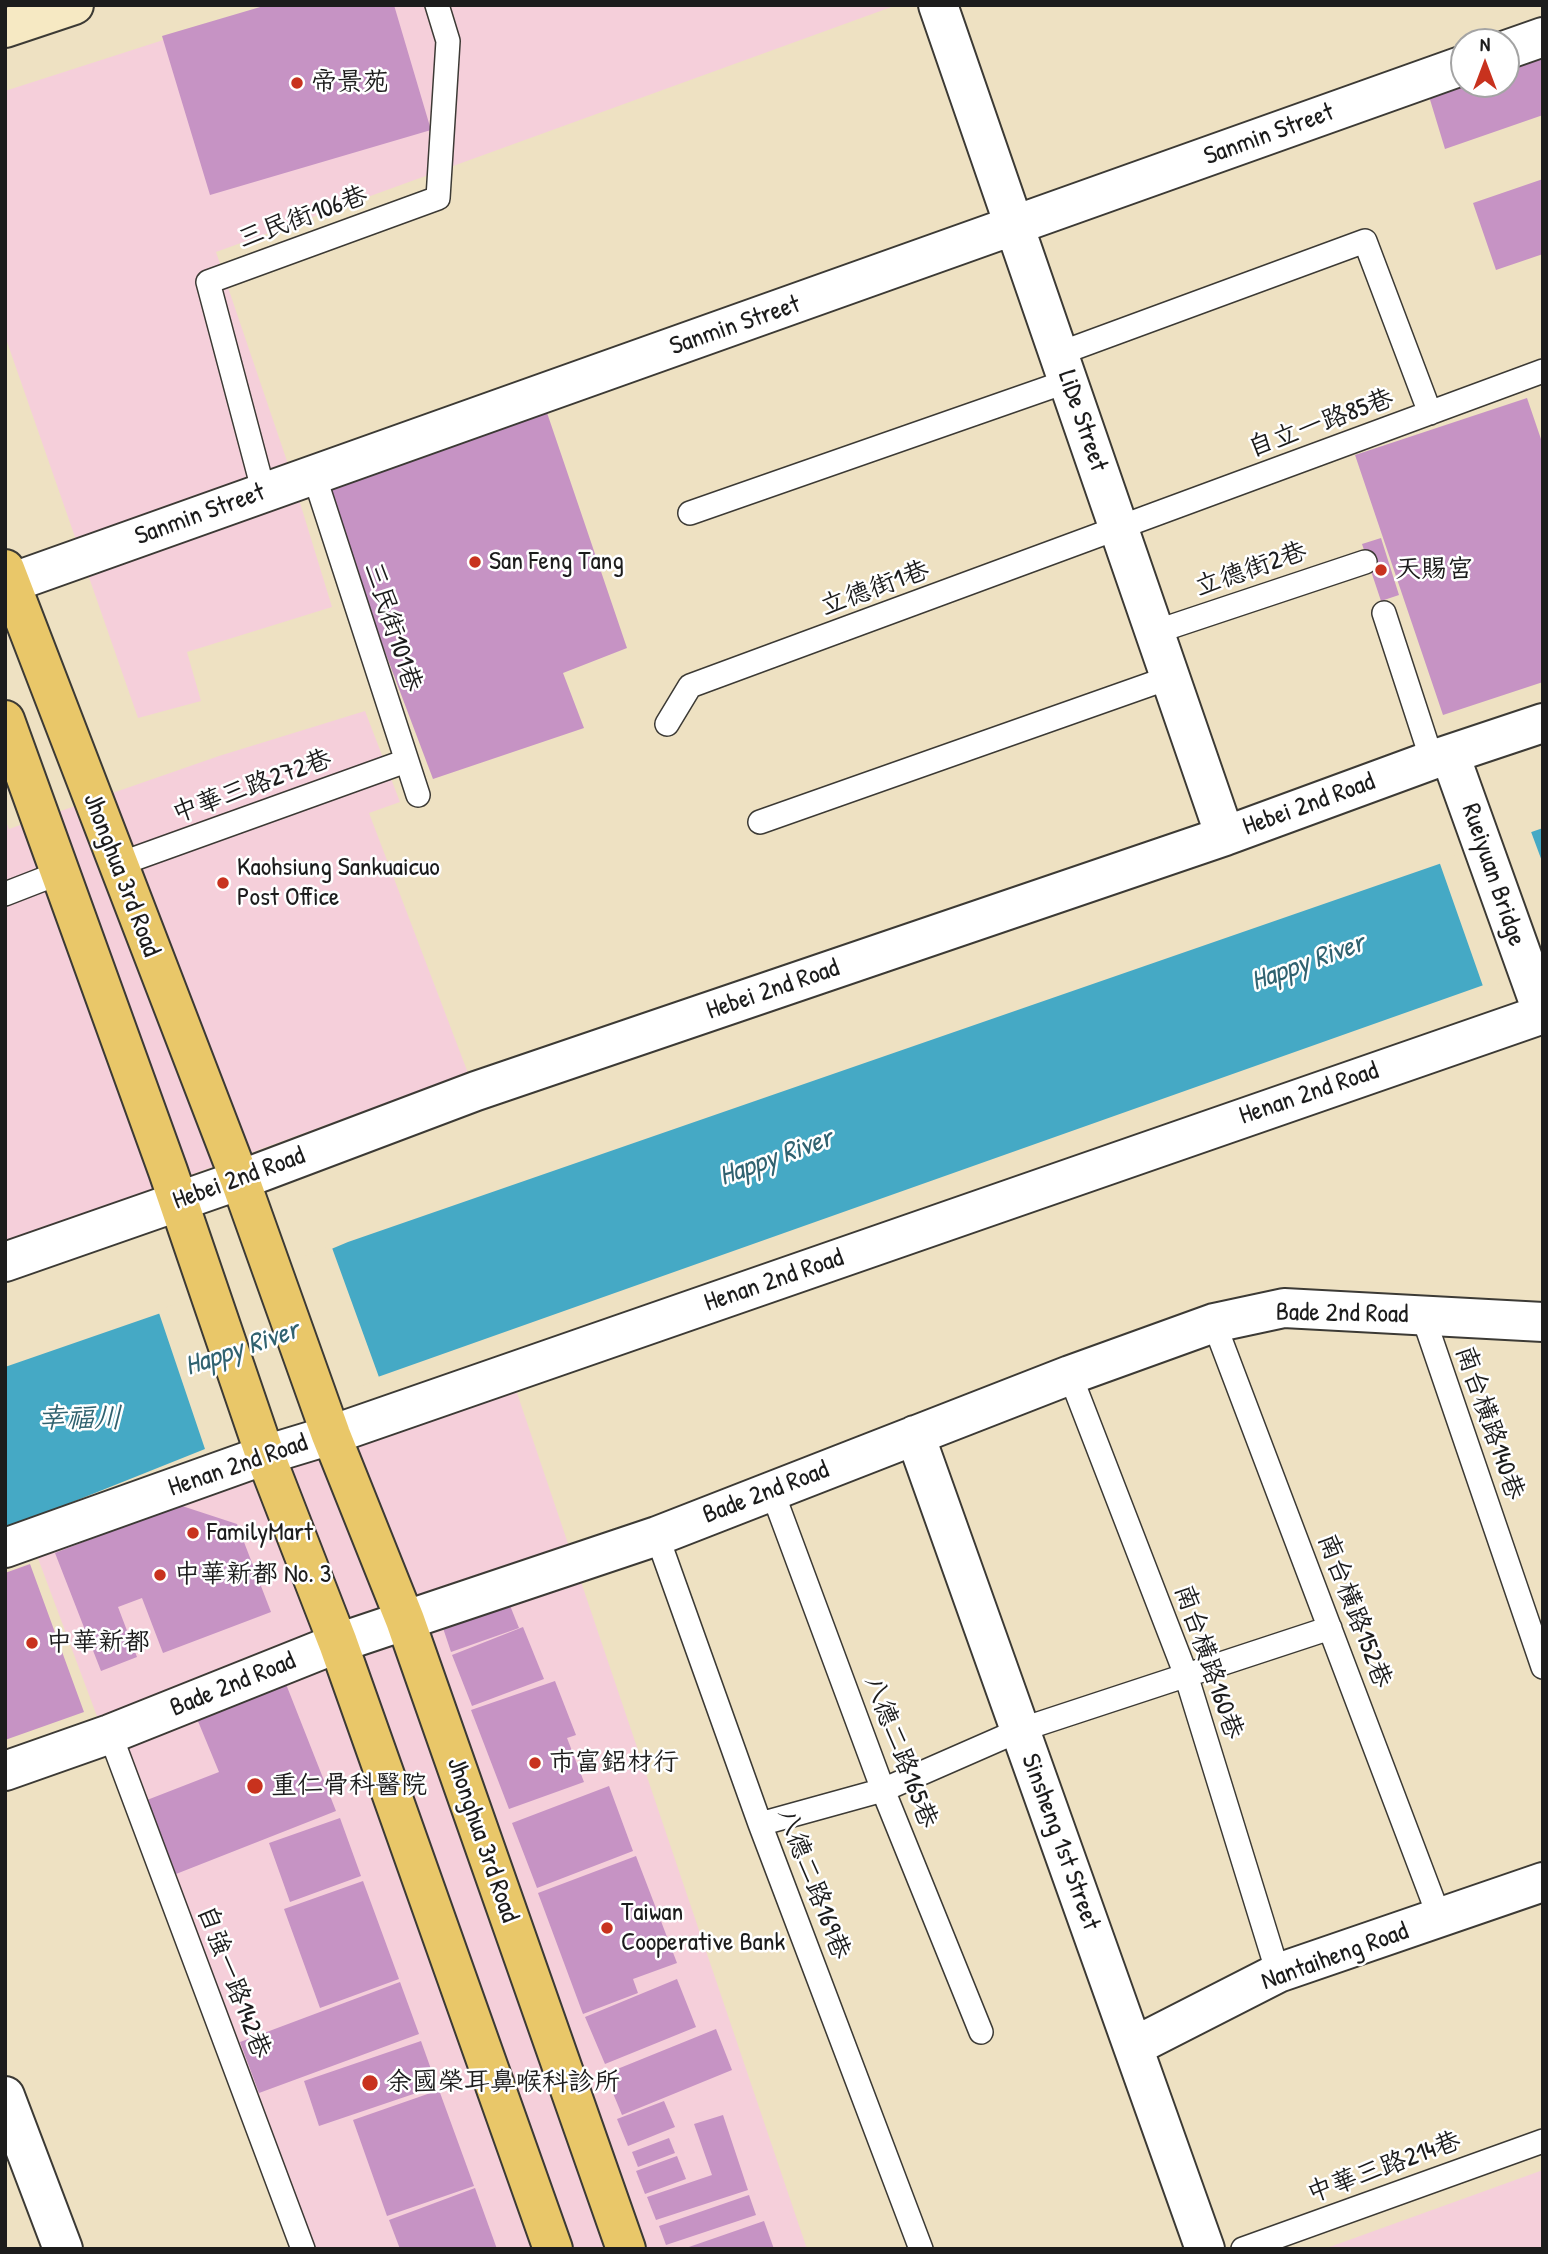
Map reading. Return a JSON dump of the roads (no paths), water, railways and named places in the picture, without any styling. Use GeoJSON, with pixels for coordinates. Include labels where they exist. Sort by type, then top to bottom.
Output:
{"type":"FeatureCollection","features":[{"type":"Feature","properties":{"kind":"main road","name":"Jhonghua 3rd Road"},"geometry":{"type":"LineString","coordinates":[[7,579],[240,1180],[331,1435],[405,1620],[626,2249]]}},
{"type":"Feature","properties":{"kind":"main road"},"geometry":{"type":"LineString","coordinates":[[5,720],[178,1202],[265,1455],[338,1643],[553,2249]]}},
{"type":"Feature","properties":{"kind":"street"},"geometry":{"type":"LineString","coordinates":[[5,28],[74,5]]}},
{"type":"Feature","properties":{"kind":"street","name":"LiDe Street"},"geometry":{"type":"LineString","coordinates":[[938,5],[1225,836]]}},
{"type":"Feature","properties":{"kind":"street"},"geometry":{"type":"LineString","coordinates":[[1520,45],[1543,37]]}},
{"type":"Feature","properties":{"kind":"street","name":"Sanmin Street"},"geometry":{"type":"LineString","coordinates":[[7,579],[264,493],[1450,70]]}},
{"type":"Feature","properties":{"kind":"street","name":"Hebei 2nd Road"},"geometry":{"type":"LineString","coordinates":[[5,1262],[240,1180],[476,1091],[1225,836],[1448,768],[1543,723]]}},
{"type":"Feature","properties":{"kind":"street","name":"Rueiyuan Bridge"},"geometry":{"type":"LineString","coordinates":[[1448,768],[1543,1014]]}},
{"type":"Feature","properties":{"kind":"street","name":"Henan 2nd Road"},"geometry":{"type":"LineString","coordinates":[[5,1548],[265,1455],[331,1435],[1543,1014]]}},
{"type":"Feature","properties":{"kind":"street","name":"Bade 2nd Road"},"geometry":{"type":"LineString","coordinates":[[5,1771],[110,1734],[338,1643],[657,1536],[1070,1375],[1214,1323],[1284,1308],[1543,1322]]}},
{"type":"Feature","properties":{"kind":"street","name":"Sinsheng 1st Street"},"geometry":{"type":"LineString","coordinates":[[915,1435],[1205,2249]]}},
{"type":"Feature","properties":{"kind":"street","name":"Nantaiheng Road"},"geometry":{"type":"LineString","coordinates":[[1133,2047],[1278,1973],[1543,1882]]}},
{"type":"Feature","properties":{"kind":"street"},"geometry":{"type":"LineString","coordinates":[[5,2096],[63,2249]]}},
{"type":"Feature","properties":{"kind":"lane","name":"三民街106巷"},"geometry":{"type":"LineString","coordinates":[[264,493],[208,282],[438,198],[448,41],[436,5]]}},
{"type":"Feature","properties":{"kind":"lane"},"geometry":{"type":"LineString","coordinates":[[690,513],[1063,367],[1364,241],[1430,413]]}},
{"type":"Feature","properties":{"kind":"lane","name":"自立一路85巷"},"geometry":{"type":"LineString","coordinates":[[1119,529],[1543,371]]}},
{"type":"Feature","properties":{"kind":"lane","name":"三民街101巷"},"geometry":{"type":"LineString","coordinates":[[314,475],[418,795]]}},
{"type":"Feature","properties":{"kind":"lane","name":"立德街1巷"},"geometry":{"type":"LineString","coordinates":[[667,724],[690,687],[1119,529]]}},
{"type":"Feature","properties":{"kind":"lane","name":"立德街2巷"},"geometry":{"type":"LineString","coordinates":[[1155,632],[1365,562]]}},
{"type":"Feature","properties":{"kind":"lane"},"geometry":{"type":"LineString","coordinates":[[1384,613],[1448,768]]}},
{"type":"Feature","properties":{"kind":"lane"},"geometry":{"type":"LineString","coordinates":[[760,822],[1171,677]]}},
{"type":"Feature","properties":{"kind":"lane","name":"中華三路272巷"},"geometry":{"type":"LineString","coordinates":[[117,865],[406,761]]}},
{"type":"Feature","properties":{"kind":"lane"},"geometry":{"type":"LineString","coordinates":[[5,894],[59,873]]}},
{"type":"Feature","properties":{"kind":"lane","name":"南台橫路140巷"},"geometry":{"type":"LineString","coordinates":[[1423,1316],[1543,1667]]}},
{"type":"Feature","properties":{"kind":"lane","name":"南台橫路152巷"},"geometry":{"type":"LineString","coordinates":[[1214,1323],[1440,1919]]}},
{"type":"Feature","properties":{"kind":"lane","name":"南台橫路160巷"},"geometry":{"type":"LineString","coordinates":[[1070,1375],[1186,1675],[1278,1973]]}},
{"type":"Feature","properties":{"kind":"lane","name":"八德二路165巷"},"geometry":{"type":"LineString","coordinates":[[772,1491],[883,1790],[981,2032]]}},
{"type":"Feature","properties":{"kind":"lane","name":"八德二路169巷"},"geometry":{"type":"LineString","coordinates":[[657,1536],[760,1824],[921,2249]]}},
{"type":"Feature","properties":{"kind":"lane"},"geometry":{"type":"LineString","coordinates":[[760,1824],[883,1790],[1020,1730],[1331,1628]]}},
{"type":"Feature","properties":{"kind":"lane","name":"自強一路142巷"},"geometry":{"type":"LineString","coordinates":[[110,1734],[303,2249]]}},
{"type":"Feature","properties":{"kind":"lane","name":"中華三路214巷"},"geometry":{"type":"LineString","coordinates":[[1243,2249],[1543,2141]]}},
{"type":"Feature","properties":{"kind":"water","name":"幸福川"},"geometry":{"type":"Polygon","coordinates":[[[1543,828],[1543,964],[327,1395],[215,1445],[5,1529],[5,1367],[262,1278],[348,1242],[1543,828]]]}},
{"type":"Feature","properties":{"kind":"place","name":"帝景苑"},"geometry":{"type":"Point","coordinates":[297,83]}},
{"type":"Feature","properties":{"kind":"place","name":"San Feng Tang"},"geometry":{"type":"Point","coordinates":[475,562]}},
{"type":"Feature","properties":{"kind":"place","name":"天賜宮"},"geometry":{"type":"Point","coordinates":[1381,570]}},
{"type":"Feature","properties":{"kind":"place","name":"Kaohsiung Sankuaicuo Post Office"},"geometry":{"type":"Point","coordinates":[223,883]}},
{"type":"Feature","properties":{"kind":"place","name":"FamilyMart"},"geometry":{"type":"Point","coordinates":[193,1533]}},
{"type":"Feature","properties":{"kind":"place","name":"中華新都 No. 3"},"geometry":{"type":"Point","coordinates":[160,1575]}},
{"type":"Feature","properties":{"kind":"place","name":"中華新都"},"geometry":{"type":"Point","coordinates":[32,1643]}},
{"type":"Feature","properties":{"kind":"place","name":"市富鋁材行"},"geometry":{"type":"Point","coordinates":[535,1763]}},
{"type":"Feature","properties":{"kind":"place","name":"重仁骨科醫院"},"geometry":{"type":"Point","coordinates":[255,1786]}},
{"type":"Feature","properties":{"kind":"place","name":"Taiwan Cooperative Bank"},"geometry":{"type":"Point","coordinates":[607,1928]}},
{"type":"Feature","properties":{"kind":"place","name":"余國榮耳鼻喉科診所"},"geometry":{"type":"Point","coordinates":[370,2083]}},
{"type":"Feature","properties":{"kind":"water label","name":"Happy River"},"geometry":{"type":"Point","coordinates":[1308,963]}},
{"type":"Feature","properties":{"kind":"water label","name":"Happy River"},"geometry":{"type":"Point","coordinates":[776,1158]}},
{"type":"Feature","properties":{"kind":"water label","name":"Happy River"},"geometry":{"type":"Point","coordinates":[242,1349]}}]}
